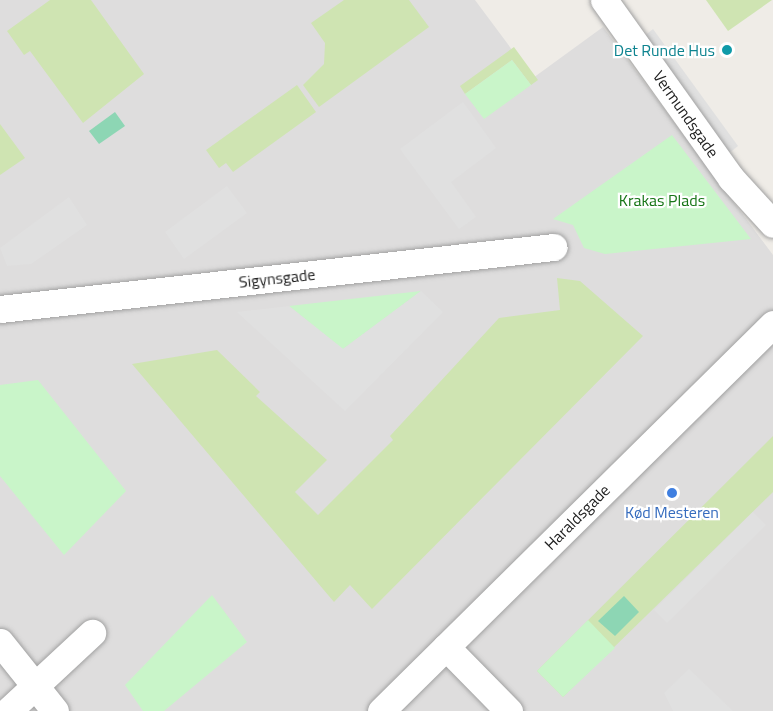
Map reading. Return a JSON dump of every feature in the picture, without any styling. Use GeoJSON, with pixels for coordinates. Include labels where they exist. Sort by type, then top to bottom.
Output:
{"type":"FeatureCollection","features":[{"type":"Feature","properties":{"kind":"street","name":"Vermundsgade"},"geometry":{"type":"LineString","coordinates":[[604,0],[732,178],[773,224]]}},
{"type":"Feature","properties":{"kind":"street","name":"Sigynsgade"},"geometry":{"type":"LineString","coordinates":[[0,309],[554,247]]}},
{"type":"Feature","properties":{"kind":"street","name":"Haraldsgade"},"geometry":{"type":"LineString","coordinates":[[381,711],[773,324]]}},
{"type":"Feature","properties":{"kind":"street"},"geometry":{"type":"LineString","coordinates":[[8,711],[92,633]]}},
{"type":"Feature","properties":{"kind":"street"},"geometry":{"type":"LineString","coordinates":[[0,642],[54,711]]}},
{"type":"Feature","properties":{"kind":"street"},"geometry":{"type":"LineString","coordinates":[[446,647],[509,711]]}},
{"type":"Feature","properties":{"kind":"shaded area"},"geometry":{"type":"Polygon","coordinates":[[[0,0],[475,0],[533,78],[603,27],[773,255],[773,711],[0,711],[0,0]]]}},
{"type":"Feature","properties":{"kind":"shaded area"},"geometry":{"type":"Polygon","coordinates":[[[653,29],[738,146],[728,154],[643,37],[653,29]]]}},
{"type":"Feature","properties":{"kind":"shaded area"},"geometry":{"type":"Polygon","coordinates":[[[463,102],[496,148],[451,182],[476,217],[459,229],[400,149],[463,102]]]}},
{"type":"Feature","properties":{"kind":"shaded area"},"geometry":{"type":"Polygon","coordinates":[[[227,186],[247,213],[184,259],[165,232],[227,186]]]}},
{"type":"Feature","properties":{"kind":"shaded area"},"geometry":{"type":"Polygon","coordinates":[[[69,197],[87,225],[31,264],[7,266],[0,248],[69,197]]]}},
{"type":"Feature","properties":{"kind":"shaded area"},"geometry":{"type":"Polygon","coordinates":[[[421,291],[443,312],[345,411],[237,312],[289,306],[343,349],[421,291]]]}},
{"type":"Feature","properties":{"kind":"shaded area"},"geometry":{"type":"Polygon","coordinates":[[[753,512],[766,525],[667,623],[654,610],[753,512]]]}},
{"type":"Feature","properties":{"kind":"shaded area"},"geometry":{"type":"Polygon","coordinates":[[[689,669],[733,711],[673,711],[664,693],[689,669]]]}},
{"type":"Feature","properties":{"kind":"green space"},"geometry":{"type":"Polygon","coordinates":[[[50,0],[91,0],[144,74],[83,123],[30,51],[24,55],[7,31],[50,0]]]}},
{"type":"Feature","properties":{"kind":"green space"},"geometry":{"type":"Polygon","coordinates":[[[344,0],[409,0],[429,27],[319,107],[303,85],[324,64],[325,43],[311,23],[344,0]]]}},
{"type":"Feature","properties":{"kind":"green space"},"geometry":{"type":"Polygon","coordinates":[[[706,0],[772,0],[728,31],[706,0]]]}},
{"type":"Feature","properties":{"kind":"green space"},"geometry":{"type":"Polygon","coordinates":[[[514,47],[538,80],[531,85],[512,60],[465,94],[460,86],[514,47]]]}},
{"type":"Feature","properties":{"kind":"green space"},"geometry":{"type":"Polygon","coordinates":[[[512,60],[531,85],[484,119],[465,94],[512,60]]]}},
{"type":"Feature","properties":{"kind":"green space"},"geometry":{"type":"Polygon","coordinates":[[[297,85],[316,112],[233,172],[226,163],[219,168],[206,150],[297,85]]]}},
{"type":"Feature","properties":{"kind":"green space"},"geometry":{"type":"Polygon","coordinates":[[[115,112],[125,126],[99,144],[89,131],[115,112]]]}},
{"type":"Feature","properties":{"kind":"green space"},"geometry":{"type":"Polygon","coordinates":[[[0,124],[25,158],[0,175],[0,124]]]}},
{"type":"Feature","properties":{"kind":"green space","name":"Krakas Plads"},"geometry":{"type":"Polygon","coordinates":[[[672,135],[751,239],[605,254],[584,248],[573,225],[553,219],[672,135]]]}},
{"type":"Feature","properties":{"kind":"green space"},"geometry":{"type":"Polygon","coordinates":[[[557,278],[580,281],[643,336],[372,609],[350,585],[334,602],[132,364],[217,350],[260,392],[256,396],[327,460],[295,492],[318,515],[393,440],[390,436],[499,318],[560,310],[557,278]]]}},
{"type":"Feature","properties":{"kind":"green space"},"geometry":{"type":"Polygon","coordinates":[[[421,291],[343,349],[289,306],[421,291]]]}},
{"type":"Feature","properties":{"kind":"green space"},"geometry":{"type":"Polygon","coordinates":[[[38,380],[126,491],[64,555],[0,476],[0,385],[38,380]]]}},
{"type":"Feature","properties":{"kind":"green space"},"geometry":{"type":"Polygon","coordinates":[[[773,436],[773,492],[563,697],[537,671],[773,436]]]}},
{"type":"Feature","properties":{"kind":"green space"},"geometry":{"type":"Polygon","coordinates":[[[212,595],[247,642],[164,711],[143,711],[125,685],[212,595]]]}},
{"type":"Feature","properties":{"kind":"green space"},"geometry":{"type":"Polygon","coordinates":[[[624,596],[639,612],[615,636],[598,621],[624,596]]]}},
{"type":"Feature","properties":{"kind":"green space"},"geometry":{"type":"Polygon","coordinates":[[[588,620],[615,648],[563,697],[537,671],[588,620]]]}},
{"type":"Feature","properties":{"kind":"place","name":"Det Runde Hus"},"geometry":{"type":"Point","coordinates":[727,50]}},
{"type":"Feature","properties":{"kind":"place","name":"Kød Mesteren"},"geometry":{"type":"Point","coordinates":[672,493]}}]}
